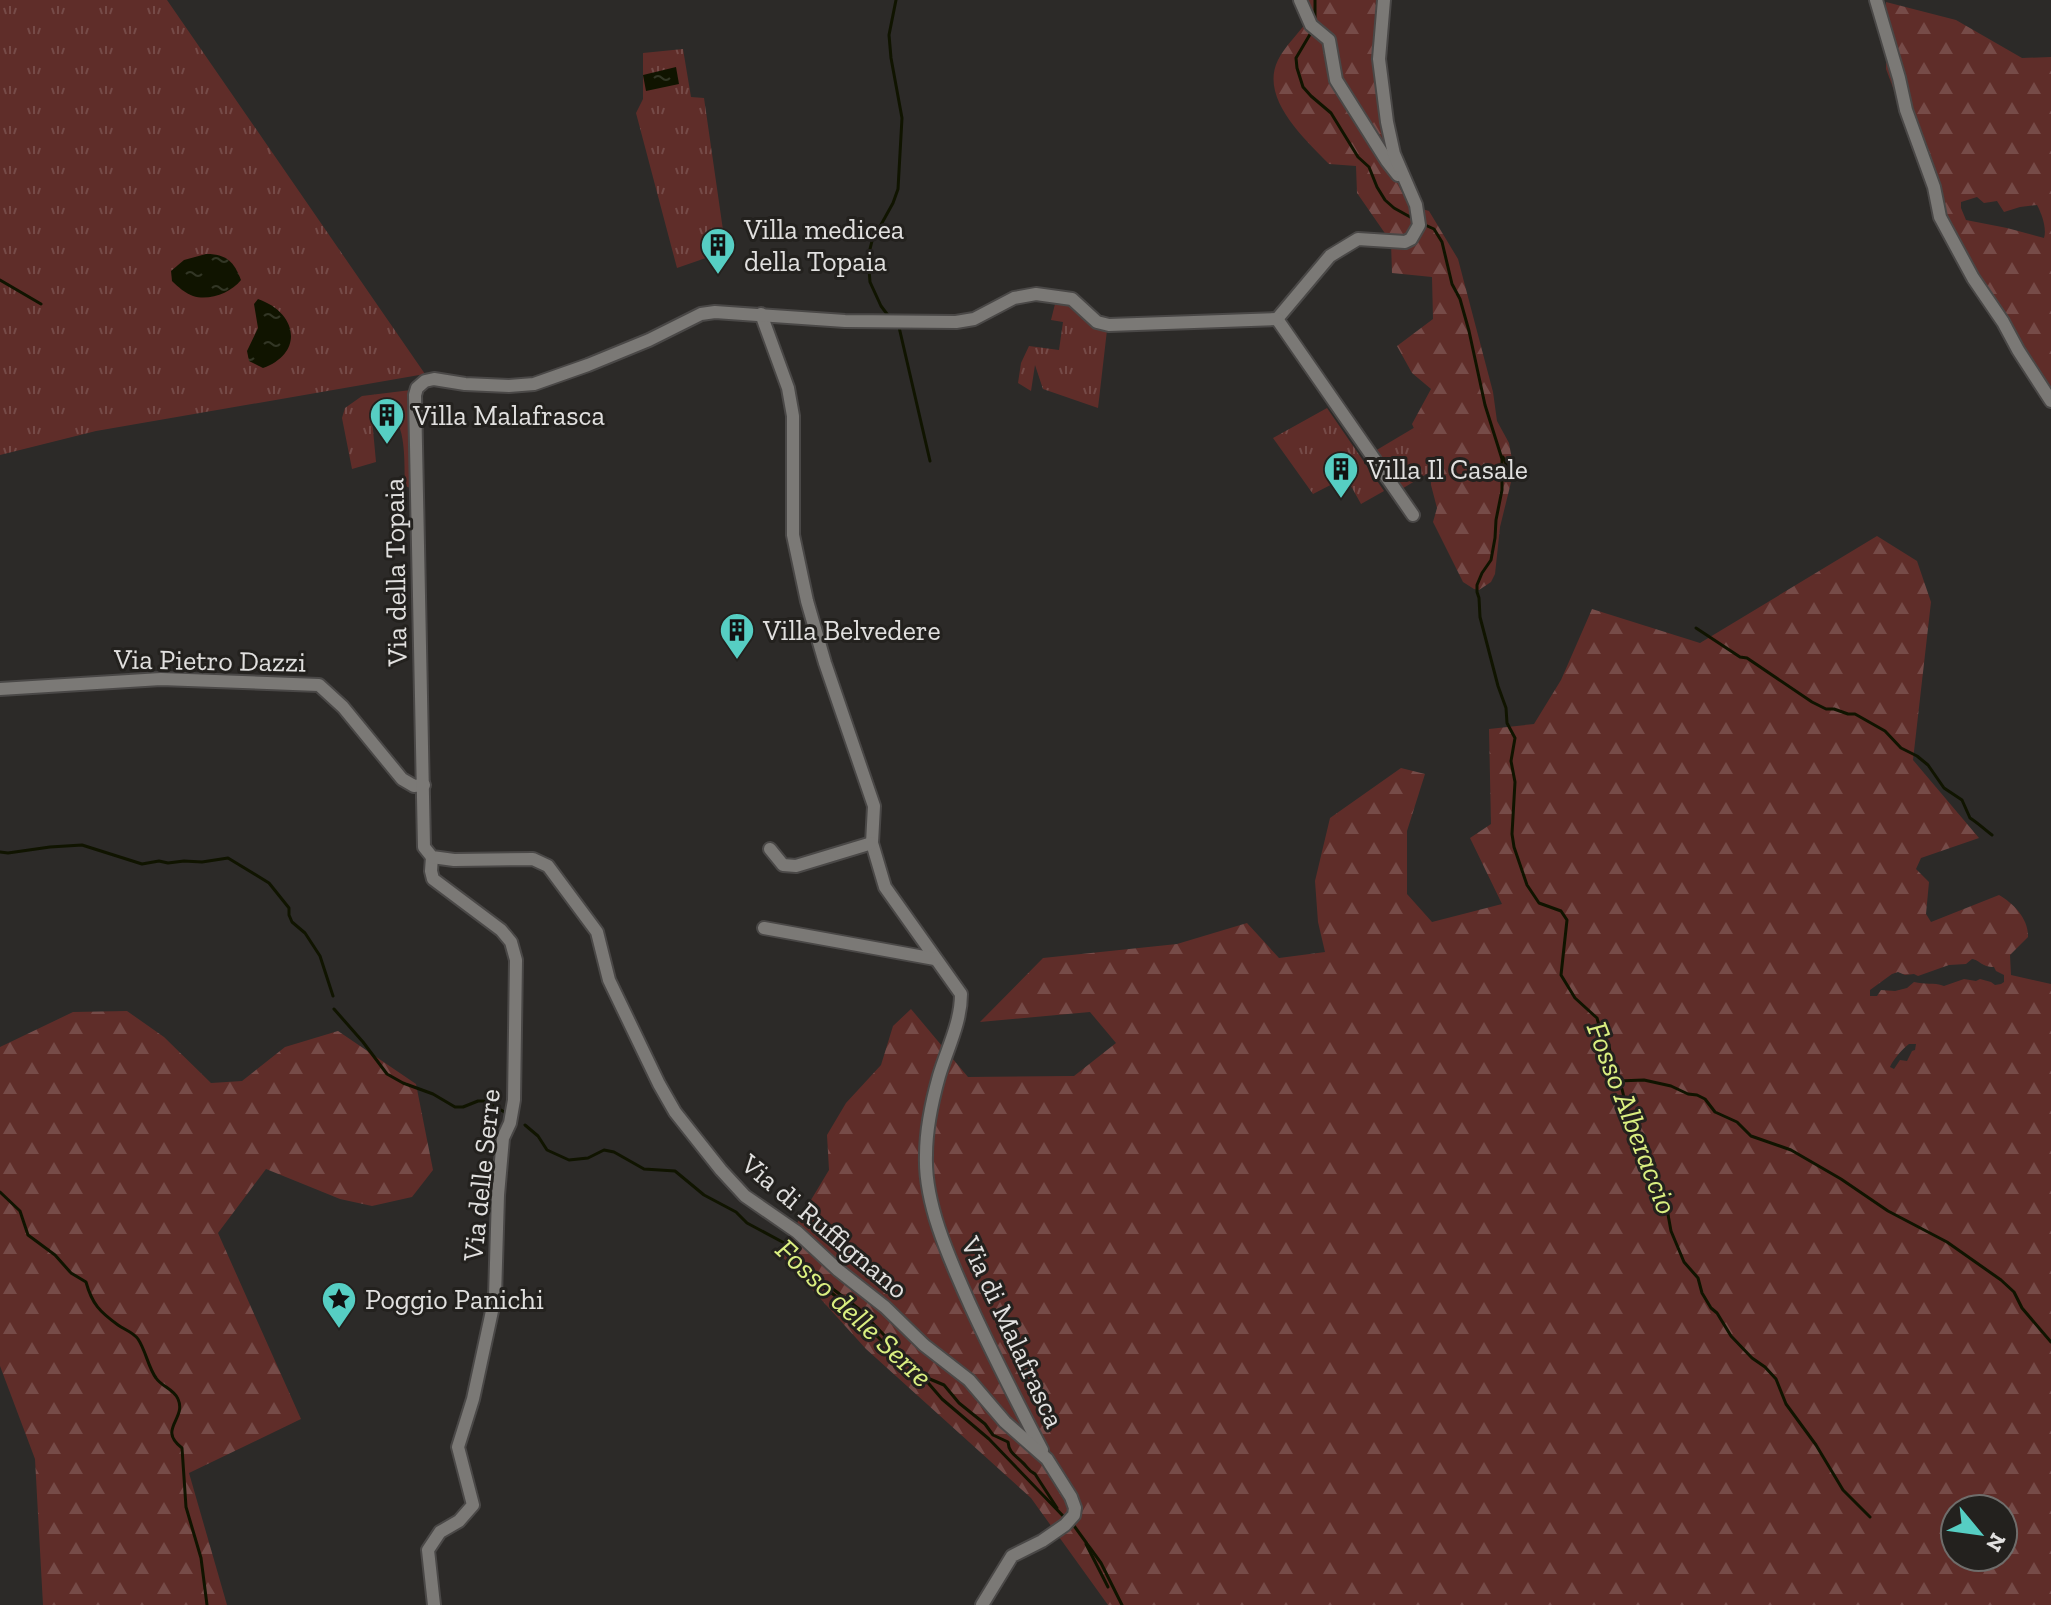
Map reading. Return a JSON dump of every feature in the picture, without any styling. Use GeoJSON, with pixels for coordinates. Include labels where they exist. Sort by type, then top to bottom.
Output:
{"type":"FeatureCollection","features":[{"type":"Feature","properties":{"kind":"street"},"geometry":{"type":"LineString","coordinates":[[1300,0],[1315,28],[1329,40],[1336,80],[1387,161],[1408,188]]}},
{"type":"Feature","properties":{"kind":"street"},"geometry":{"type":"LineString","coordinates":[[1384,0],[1379,59],[1387,122],[1394,154],[1416,205],[1419,225],[1411,239],[1400,242],[1358,239],[1339,249],[1277,319],[1413,515]]}},
{"type":"Feature","properties":{"kind":"street"},"geometry":{"type":"LineString","coordinates":[[1876,0],[1906,110],[1934,187],[1940,217],[1973,278],[2051,401]]}},
{"type":"Feature","properties":{"kind":"street","name":"Via della Topaia"},"geometry":{"type":"LineString","coordinates":[[424,785],[415,395],[417,388],[425,381],[434,379],[495,386],[534,384],[649,340],[701,314],[715,312],[845,321],[956,322],[974,319],[1014,298],[1036,294],[1072,299],[1097,322],[1109,325],[1277,319]]}},
{"type":"Feature","properties":{"kind":"street","name":"Via di Malafrasca"},"geometry":{"type":"LineString","coordinates":[[761,314],[788,388],[793,416],[793,535],[804,588],[825,663],[874,806],[872,843],[885,887],[961,994],[961,1008],[938,1078],[929,1122],[926,1156],[929,1190],[949,1260],[1004,1379],[1047,1459]]}},
{"type":"Feature","properties":{"kind":"street","name":"Via Pietro Dazzi"},"geometry":{"type":"LineString","coordinates":[[0,689],[161,679],[319,685],[343,707],[402,779],[414,786],[424,785]]}},
{"type":"Feature","properties":{"kind":"street"},"geometry":{"type":"LineString","coordinates":[[424,785],[424,847],[432,857]]}},
{"type":"Feature","properties":{"kind":"street"},"geometry":{"type":"LineString","coordinates":[[770,849],[783,865],[796,866],[872,843]]}},
{"type":"Feature","properties":{"kind":"street","name":"Via di Ruffignano"},"geometry":{"type":"LineString","coordinates":[[432,857],[454,860],[533,859],[548,866],[597,932],[609,980],[667,1098],[721,1170],[745,1196],[797,1232],[885,1307],[924,1345],[969,1380],[1005,1422],[1047,1459],[1075,1508],[1068,1521],[1012,1556],[982,1605]]}},
{"type":"Feature","properties":{"kind":"street","name":"Via delle Serre"},"geometry":{"type":"LineString","coordinates":[[432,857],[433,879],[501,930],[511,942],[516,960],[514,1100],[510,1123],[503,1138],[495,1297],[473,1399],[458,1447],[473,1505],[459,1521],[440,1532],[428,1550],[434,1605]]}},
{"type":"Feature","properties":{"kind":"street"},"geometry":{"type":"LineString","coordinates":[[764,928],[935,959]]}},
{"type":"Feature","properties":{"kind":"green space"},"geometry":{"type":"Polygon","coordinates":[[[0,0],[167,0],[425,374],[96,431],[0,455],[0,0]]]}},
{"type":"Feature","properties":{"kind":"green space"},"geometry":{"type":"Polygon","coordinates":[[[1300,0],[1384,0],[1380,33],[1387,122],[1415,207],[1429,211],[1458,259],[1493,392],[1497,421],[1509,443],[1514,470],[1500,527],[1495,574],[1491,582],[1479,590],[1463,582],[1433,522],[1437,508],[1430,464],[1412,424],[1431,389],[1412,373],[1397,346],[1433,319],[1432,277],[1392,273],[1391,242],[1357,193],[1356,166],[1329,164],[1297,130],[1279,103],[1274,74],[1278,60],[1308,20],[1300,0]]]}},
{"type":"Feature","properties":{"kind":"green space"},"geometry":{"type":"Polygon","coordinates":[[[1886,2],[1956,20],[2022,58],[2051,57],[2051,388],[2023,369],[1956,256],[1886,69],[1886,2]],[[1977,197],[1961,202],[1966,220],[2044,238],[2044,222],[2037,205],[2004,212],[1997,201],[1984,203],[1977,197]]]}},
{"type":"Feature","properties":{"kind":"green space"},"geometry":{"type":"Polygon","coordinates":[[[683,49],[691,97],[704,98],[726,251],[677,268],[636,113],[643,99],[643,53],[683,49]]]}},
{"type":"Feature","properties":{"kind":"green space"},"geometry":{"type":"Polygon","coordinates":[[[1055,304],[1068,305],[1107,330],[1098,408],[1043,389],[1035,365],[1031,391],[1018,383],[1021,363],[1029,346],[1059,350],[1063,322],[1051,320],[1055,304]]]}},
{"type":"Feature","properties":{"kind":"green space"},"geometry":{"type":"Polygon","coordinates":[[[411,390],[413,489],[405,486],[402,439],[397,422],[390,417],[372,419],[376,462],[352,469],[342,418],[345,408],[362,396],[411,390]]]}},
{"type":"Feature","properties":{"kind":"green space"},"geometry":{"type":"Polygon","coordinates":[[[1327,408],[1384,491],[1361,504],[1346,477],[1313,494],[1273,438],[1327,408]]]}},
{"type":"Feature","properties":{"kind":"green space"},"geometry":{"type":"Polygon","coordinates":[[[1417,426],[1435,469],[1400,490],[1375,451],[1417,426]]]}},
{"type":"Feature","properties":{"kind":"green space"},"geometry":{"type":"Polygon","coordinates":[[[1877,536],[1917,561],[1931,602],[1913,760],[1979,838],[1921,858],[1916,869],[1929,882],[1926,914],[1931,922],[1999,895],[2019,912],[2028,930],[2028,937],[2010,955],[2011,975],[2051,984],[2051,1605],[1108,1605],[1031,1498],[866,1349],[779,1253],[829,1170],[827,1135],[846,1103],[881,1065],[893,1026],[911,1009],[968,1077],[1074,1076],[1116,1043],[1090,1012],[980,1022],[1043,958],[1177,944],[1247,923],[1279,958],[1325,952],[1318,922],[1315,881],[1330,818],[1401,768],[1425,774],[1407,831],[1407,894],[1432,922],[1502,904],[1470,838],[1491,824],[1489,729],[1534,724],[1561,680],[1592,609],[1700,643],[1877,536]],[[1972,959],[1966,964],[1949,965],[1918,976],[1898,972],[1870,990],[1870,996],[1877,996],[1881,990],[1907,988],[1914,982],[1944,986],[1964,979],[1980,979],[1995,985],[2004,982],[2004,975],[1994,967],[1972,959]],[[1909,1044],[1890,1067],[1894,1069],[1900,1060],[1907,1061],[1916,1044],[1909,1044]]]}},
{"type":"Feature","properties":{"kind":"green space"},"geometry":{"type":"Polygon","coordinates":[[[127,1011],[164,1037],[211,1083],[242,1081],[285,1047],[338,1031],[416,1084],[433,1170],[412,1197],[372,1206],[340,1199],[266,1169],[218,1233],[301,1419],[189,1473],[227,1605],[43,1605],[35,1459],[0,1366],[0,1047],[73,1012],[127,1011]]]}},
{"type":"Feature","properties":{"kind":"water"},"geometry":{"type":"Polygon","coordinates":[[[676,67],[679,84],[646,91],[643,75],[676,67]]]}},
{"type":"Feature","properties":{"kind":"water"},"geometry":{"type":"Polygon","coordinates":[[[206,254],[229,260],[241,280],[219,295],[193,296],[172,281],[171,271],[184,260],[206,254]]]}},
{"type":"Feature","properties":{"kind":"water"},"geometry":{"type":"Polygon","coordinates":[[[258,299],[281,314],[291,333],[285,353],[263,368],[249,361],[247,351],[258,328],[254,304],[258,299]]]}},
{"type":"Feature","properties":{"kind":"waterway"},"geometry":{"type":"LineString","coordinates":[[890,318],[870,282],[868,257],[872,241],[898,189],[902,118],[889,35],[896,0]]}},
{"type":"Feature","properties":{"kind":"waterway","name":"Fosso Alberaccio"},"geometry":{"type":"LineString","coordinates":[[1315,0],[1315,24]]}},
{"type":"Feature","properties":{"kind":"waterway","name":"Fosso Alberaccio"},"geometry":{"type":"LineString","coordinates":[[1312,31],[1296,58],[1303,87],[1331,113],[1358,157],[1369,167],[1385,200],[1412,218]]}},
{"type":"Feature","properties":{"kind":"waterway","name":"Fosso Alberaccio"},"geometry":{"type":"LineString","coordinates":[[1423,224],[1434,229],[1442,242],[1502,459],[1502,490],[1491,560],[1482,573],[1477,592],[1480,617],[1506,708],[1507,723],[1515,738],[1511,761],[1515,782],[1512,834],[1527,885],[1539,903],[1561,911],[1567,920],[1561,975],[1575,998],[1597,1018],[1609,1045],[1607,1067],[1622,1089],[1631,1127],[1654,1166],[1656,1184],[1665,1198],[1671,1231],[1684,1262],[1698,1278],[1702,1293],[1731,1336],[1776,1379],[1786,1404],[1843,1490],[1870,1517]]}},
{"type":"Feature","properties":{"kind":"waterway"},"geometry":{"type":"LineString","coordinates":[[0,280],[41,304]]}},
{"type":"Feature","properties":{"kind":"waterway"},"geometry":{"type":"LineString","coordinates":[[899,327],[930,461]]}},
{"type":"Feature","properties":{"kind":"waterway"},"geometry":{"type":"LineString","coordinates":[[1503,457],[1513,480]]}},
{"type":"Feature","properties":{"kind":"waterway"},"geometry":{"type":"LineString","coordinates":[[1696,628],[1812,702],[1826,709],[1855,714],[1885,731],[1901,748],[1928,765],[1944,788],[1962,800],[1970,818],[1992,835]]}},
{"type":"Feature","properties":{"kind":"waterway","name":"Fosso delle Serre"},"geometry":{"type":"LineString","coordinates":[[0,852],[82,845],[142,864],[228,858],[269,883],[289,908],[292,922],[305,933],[320,956],[333,996]]}},
{"type":"Feature","properties":{"kind":"waterway","name":"Fosso delle Serre"},"geometry":{"type":"LineString","coordinates":[[334,1009],[387,1074],[455,1107],[485,1101],[508,1114]]}},
{"type":"Feature","properties":{"kind":"waterway"},"geometry":{"type":"LineString","coordinates":[[1618,1081],[1644,1080],[1697,1095],[1705,1099],[1715,1112],[1737,1122],[1751,1136],[1791,1150],[1888,1211],[1947,1242],[2014,1292],[2022,1308],[2051,1342]]}},
{"type":"Feature","properties":{"kind":"waterway","name":"Fosso delle Serre"},"geometry":{"type":"LineString","coordinates":[[525,1125],[538,1136],[547,1150],[569,1160],[588,1158],[604,1150],[614,1152],[644,1169],[675,1171],[704,1195],[788,1245],[809,1275],[917,1370],[942,1399],[989,1439],[1066,1519]]}},
{"type":"Feature","properties":{"kind":"waterway"},"geometry":{"type":"LineString","coordinates":[[0,1192],[20,1211],[28,1235],[55,1255],[71,1273],[86,1282],[94,1302],[102,1311],[136,1337],[156,1378],[178,1399],[180,1406],[172,1435],[182,1448],[186,1507],[201,1558],[207,1605]]}},
{"type":"Feature","properties":{"kind":"waterway"},"geometry":{"type":"LineString","coordinates":[[816,1276],[859,1309],[909,1361]]}},
{"type":"Feature","properties":{"kind":"waterway"},"geometry":{"type":"LineString","coordinates":[[925,1377],[944,1385],[993,1435],[1008,1442],[1011,1451],[1035,1474],[1057,1508]]}},
{"type":"Feature","properties":{"kind":"waterway","name":"Fosso delle Serre"},"geometry":{"type":"LineString","coordinates":[[1072,1523],[1101,1563],[1122,1605]]}},
{"type":"Feature","properties":{"kind":"waterway"},"geometry":{"type":"LineString","coordinates":[[1086,1544],[1108,1587]]}},
{"type":"Feature","properties":{"kind":"place","name":"Villa medicea della Topaia"},"geometry":{"type":"Point","coordinates":[718,276]}},
{"type":"Feature","properties":{"kind":"place","name":"Villa Malafrasca"},"geometry":{"type":"Point","coordinates":[387,446]}},
{"type":"Feature","properties":{"kind":"place","name":"Villa Il Casale"},"geometry":{"type":"Point","coordinates":[1341,500]}},
{"type":"Feature","properties":{"kind":"place","name":"Villa Belvedere"},"geometry":{"type":"Point","coordinates":[737,661]}},
{"type":"Feature","properties":{"kind":"place","name":"Poggio Panichi"},"geometry":{"type":"Point","coordinates":[339,1330]}}]}
